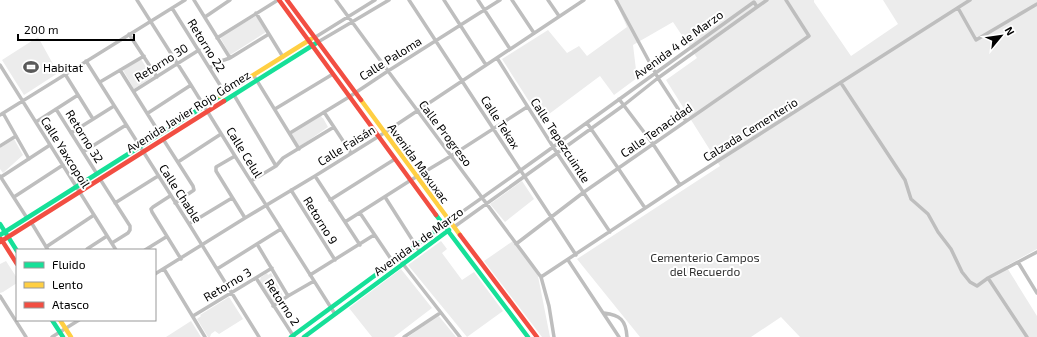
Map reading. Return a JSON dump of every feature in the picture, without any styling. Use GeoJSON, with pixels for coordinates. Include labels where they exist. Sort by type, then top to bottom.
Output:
{"type":"FeatureCollection","features":[{"type":"Feature","properties":{"kind":"main road","name":"Avenida Maxuxac"},"geometry":{"type":"LineString","coordinates":[[278,0],[410,180],[528,337]]}},
{"type":"Feature","properties":{"kind":"main road","name":"Avenida Maxuxac"},"geometry":{"type":"LineString","coordinates":[[286,0],[537,337]]}},
{"type":"Feature","properties":{"kind":"main road"},"geometry":{"type":"LineString","coordinates":[[297,25],[302,21]]}},
{"type":"Feature","properties":{"kind":"main road","name":"Avenida Javier Rojo Gómez"},"geometry":{"type":"LineString","coordinates":[[0,239],[206,109],[234,95],[283,57],[316,40]]}},
{"type":"Feature","properties":{"kind":"main road","name":"Avenida Javier Rojo Gómez"},"geometry":{"type":"LineString","coordinates":[[206,109],[225,93],[255,78],[310,43]]}},
{"type":"Feature","properties":{"kind":"main road"},"geometry":{"type":"LineString","coordinates":[[322,60],[328,56]]}},
{"type":"Feature","properties":{"kind":"main road","name":"Avenida 4 de Marzo"},"geometry":{"type":"LineString","coordinates":[[293,336],[449,220]]}},
{"type":"Feature","properties":{"kind":"main road"},"geometry":{"type":"LineString","coordinates":[[0,224],[16,249]]}},
{"type":"Feature","properties":{"kind":"main road","name":"Avenida 4 de Marzo"},"geometry":{"type":"LineString","coordinates":[[304,337],[454,227]]}},
{"type":"Feature","properties":{"kind":"main road"},"geometry":{"type":"LineString","coordinates":[[0,239],[16,263]]}},
{"type":"Feature","properties":{"kind":"main road"},"geometry":{"type":"LineString","coordinates":[[53,321],[62,337]]}},
{"type":"Feature","properties":{"kind":"main road"},"geometry":{"type":"LineString","coordinates":[[61,321],[71,337]]}},
{"type":"Feature","properties":{"kind":"street","name":"Calle Celul"},"geometry":{"type":"LineString","coordinates":[[137,0],[335,314]]}},
{"type":"Feature","properties":{"kind":"street"},"geometry":{"type":"LineString","coordinates":[[29,159],[1,114],[185,0]]}},
{"type":"Feature","properties":{"kind":"street"},"geometry":{"type":"LineString","coordinates":[[194,0],[230,58]]}},
{"type":"Feature","properties":{"kind":"street"},"geometry":{"type":"LineString","coordinates":[[205,17],[230,0]]}},
{"type":"Feature","properties":{"kind":"street"},"geometry":{"type":"LineString","coordinates":[[217,38],[278,0]]}},
{"type":"Feature","properties":{"kind":"street","name":"Calle Progreso"},"geometry":{"type":"LineString","coordinates":[[336,0],[541,277]]}},
{"type":"Feature","properties":{"kind":"street","name":"Avenida Javier Rojo Gómez"},"geometry":{"type":"LineString","coordinates":[[316,40],[375,0]]}},
{"type":"Feature","properties":{"kind":"street","name":"Avenida Javier Rojo Gómez"},"geometry":{"type":"LineString","coordinates":[[316,40],[352,22],[389,0]]}},
{"type":"Feature","properties":{"kind":"street","name":"Calle Tekax"},"geometry":{"type":"LineString","coordinates":[[409,0],[576,255]]}},
{"type":"Feature","properties":{"kind":"street"},"geometry":{"type":"LineString","coordinates":[[444,0],[486,65]]}},
{"type":"Feature","properties":{"kind":"street"},"geometry":{"type":"LineString","coordinates":[[478,0],[510,48]]}},
{"type":"Feature","properties":{"kind":"street","name":"Calle Paloma"},"geometry":{"type":"LineString","coordinates":[[290,133],[500,0]]}},
{"type":"Feature","properties":{"kind":"street"},"geometry":{"type":"LineString","coordinates":[[512,0],[534,33]]}},
{"type":"Feature","properties":{"kind":"street"},"geometry":{"type":"LineString","coordinates":[[548,0],[559,16]]}},
{"type":"Feature","properties":{"kind":"street","name":"Calle Faisán"},"geometry":{"type":"LineString","coordinates":[[156,274],[378,136],[582,0]]}},
{"type":"Feature","properties":{"kind":"street"},"geometry":{"type":"LineString","coordinates":[[616,0],[658,78],[686,121]]}},
{"type":"Feature","properties":{"kind":"street"},"geometry":{"type":"LineString","coordinates":[[757,7],[767,0]]}},
{"type":"Feature","properties":{"kind":"street","name":"Calle Tenacidad"},"geometry":{"type":"LineString","coordinates":[[516,244],[584,192],[809,36],[786,0]]}},
{"type":"Feature","properties":{"kind":"street","name":"Calzada Cementerio"},"geometry":{"type":"LineString","coordinates":[[541,277],[576,255],[644,208],[970,0]]}},
{"type":"Feature","properties":{"kind":"street","name":"Avenida 4 de Marzo"},"geometry":{"type":"LineString","coordinates":[[449,220],[520,171],[655,72],[754,2],[757,7],[454,227]]}},
{"type":"Feature","properties":{"kind":"street"},"geometry":{"type":"LineString","coordinates":[[958,8],[976,40],[1037,4]]}},
{"type":"Feature","properties":{"kind":"street","name":"Retorno 22"},"geometry":{"type":"LineString","coordinates":[[172,8],[225,93]]}},
{"type":"Feature","properties":{"kind":"street"},"geometry":{"type":"LineString","coordinates":[[256,13],[283,57]]}},
{"type":"Feature","properties":{"kind":"street"},"geometry":{"type":"LineString","coordinates":[[732,18],[736,22]]}},
{"type":"Feature","properties":{"kind":"street"},"geometry":{"type":"LineString","coordinates":[[710,33],[714,38]]}},
{"type":"Feature","properties":{"kind":"street"},"geometry":{"type":"LineString","coordinates":[[130,34],[157,77]]}},
{"type":"Feature","properties":{"kind":"street"},"geometry":{"type":"LineString","coordinates":[[210,68],[218,62],[230,58],[269,34]]}},
{"type":"Feature","properties":{"kind":"street","name":"Retorno 30"},"geometry":{"type":"LineString","coordinates":[[134,91],[199,50]]}},
{"type":"Feature","properties":{"kind":"street"},"geometry":{"type":"LineString","coordinates":[[686,50],[690,55]]}},
{"type":"Feature","properties":{"kind":"street"},"geometry":{"type":"LineString","coordinates":[[100,82],[144,56]]}},
{"type":"Feature","properties":{"kind":"street","name":"Calle Tepezcuintle"},"geometry":{"type":"LineString","coordinates":[[497,58],[527,107],[610,232]]}},
{"type":"Feature","properties":{"kind":"street","name":"Calle Chable"},"geometry":{"type":"LineString","coordinates":[[86,61],[259,337]]}},
{"type":"Feature","properties":{"kind":"street","name":"Calle Yaxcopoil"},"geometry":{"type":"LineString","coordinates":[[0,65],[115,249]]}},
{"type":"Feature","properties":{"kind":"street"},"geometry":{"type":"LineString","coordinates":[[120,70],[193,186],[194,190],[175,203]]}},
{"type":"Feature","properties":{"kind":"street"},"geometry":{"type":"LineString","coordinates":[[65,74],[93,118]]}},
{"type":"Feature","properties":{"kind":"street"},"geometry":{"type":"LineString","coordinates":[[275,109],[333,74]]}},
{"type":"Feature","properties":{"kind":"street"},"geometry":{"type":"LineString","coordinates":[[255,78],[299,149]]}},
{"type":"Feature","properties":{"kind":"street"},"geometry":{"type":"LineString","coordinates":[[841,83],[906,180],[911,199],[928,214],[938,232],[951,249],[962,272],[970,282],[976,286],[1037,252]]}},
{"type":"Feature","properties":{"kind":"street"},"geometry":{"type":"LineString","coordinates":[[148,113],[192,85]]}},
{"type":"Feature","properties":{"kind":"street"},"geometry":{"type":"LineString","coordinates":[[36,122],[78,95]]}},
{"type":"Feature","properties":{"kind":"street"},"geometry":{"type":"LineString","coordinates":[[234,95],[276,166]]}},
{"type":"Feature","properties":{"kind":"street"},"geometry":{"type":"LineString","coordinates":[[619,99],[653,144],[680,185]]}},
{"type":"Feature","properties":{"kind":"street"},"geometry":{"type":"LineString","coordinates":[[71,133],[114,106]]}},
{"type":"Feature","properties":{"kind":"street"},"geometry":{"type":"LineString","coordinates":[[345,222],[527,107]]}},
{"type":"Feature","properties":{"kind":"street","name":"Retorno 32"},"geometry":{"type":"LineString","coordinates":[[56,109],[130,226],[128,233],[112,244]]}},
{"type":"Feature","properties":{"kind":"street"},"geometry":{"type":"LineString","coordinates":[[324,112],[351,153]]}},
{"type":"Feature","properties":{"kind":"street"},"geometry":{"type":"LineString","coordinates":[[587,123],[644,208]]}},
{"type":"Feature","properties":{"kind":"street"},"geometry":{"type":"LineString","coordinates":[[83,152],[126,125]]}},
{"type":"Feature","properties":{"kind":"street"},"geometry":{"type":"LineString","coordinates":[[251,181],[276,166],[283,158],[334,127]]}},
{"type":"Feature","properties":{"kind":"street"},"geometry":{"type":"LineString","coordinates":[[178,162],[221,134]]}},
{"type":"Feature","properties":{"kind":"street"},"geometry":{"type":"LineString","coordinates":[[0,146],[16,136]]}},
{"type":"Feature","properties":{"kind":"street"},"geometry":{"type":"LineString","coordinates":[[50,145],[0,177],[47,249],[94,215]]}},
{"type":"Feature","properties":{"kind":"street"},"geometry":{"type":"LineString","coordinates":[[235,156],[216,167],[216,171],[245,218]]}},
{"type":"Feature","properties":{"kind":"street"},"geometry":{"type":"LineString","coordinates":[[330,200],[395,159]]}},
{"type":"Feature","properties":{"kind":"street"},"geometry":{"type":"LineString","coordinates":[[14,197],[63,165]]}},
{"type":"Feature","properties":{"kind":"street"},"geometry":{"type":"LineString","coordinates":[[116,203],[158,176]]}},
{"type":"Feature","properties":{"kind":"street"},"geometry":{"type":"LineString","coordinates":[[315,176],[360,245]]}},
{"type":"Feature","properties":{"kind":"street","name":"Retorno 9"},"geometry":{"type":"LineString","coordinates":[[291,190],[335,260]]}},
{"type":"Feature","properties":{"kind":"street"},"geometry":{"type":"LineString","coordinates":[[170,196],[151,209],[166,237],[181,259]]}},
{"type":"Feature","properties":{"kind":"street"},"geometry":{"type":"LineString","coordinates":[[189,224],[232,198]]}},
{"type":"Feature","properties":{"kind":"street"},"geometry":{"type":"LineString","coordinates":[[385,198],[420,252]]}},
{"type":"Feature","properties":{"kind":"street"},"geometry":{"type":"LineString","coordinates":[[360,213],[393,262]]}},
{"type":"Feature","properties":{"kind":"street"},"geometry":{"type":"LineString","coordinates":[[217,269],[281,229]]}},
{"type":"Feature","properties":{"kind":"street"},"geometry":{"type":"LineString","coordinates":[[310,276],[374,235]]}},
{"type":"Feature","properties":{"kind":"street"},"geometry":{"type":"LineString","coordinates":[[88,249],[107,236]]}},
{"type":"Feature","properties":{"kind":"street"},"geometry":{"type":"LineString","coordinates":[[147,249],[166,237]]}},
{"type":"Feature","properties":{"kind":"street"},"geometry":{"type":"LineString","coordinates":[[256,244],[288,296]]}},
{"type":"Feature","properties":{"kind":"street"},"geometry":{"type":"LineString","coordinates":[[399,258],[460,337]]}},
{"type":"Feature","properties":{"kind":"street"},"geometry":{"type":"LineString","coordinates":[[568,260],[619,337]]}},
{"type":"Feature","properties":{"kind":"street"},"geometry":{"type":"LineString","coordinates":[[1018,262],[1037,293]]}},
{"type":"Feature","properties":{"kind":"street","name":"Retorno 3"},"geometry":{"type":"LineString","coordinates":[[193,316],[272,268]]}},
{"type":"Feature","properties":{"kind":"street"},"geometry":{"type":"LineString","coordinates":[[164,270],[205,337]]}},
{"type":"Feature","properties":{"kind":"street"},"geometry":{"type":"LineString","coordinates":[[541,277],[549,306],[554,337]]}},
{"type":"Feature","properties":{"kind":"street","name":"Retorno 2"},"geometry":{"type":"LineString","coordinates":[[256,278],[293,336]]}},
{"type":"Feature","properties":{"kind":"street"},"geometry":{"type":"LineString","coordinates":[[988,278],[1027,337]]}},
{"type":"Feature","properties":{"kind":"street"},"geometry":{"type":"LineString","coordinates":[[274,306],[314,281]]}},
{"type":"Feature","properties":{"kind":"street"},"geometry":{"type":"LineString","coordinates":[[0,296],[26,337]]}},
{"type":"Feature","properties":{"kind":"street"},"geometry":{"type":"LineString","coordinates":[[404,337],[440,313]]}},
{"type":"Feature","properties":{"kind":"street"},"geometry":{"type":"LineString","coordinates":[[604,313],[612,314],[623,322],[626,328],[627,337]]}},
{"type":"Feature","properties":{"kind":"street"},"geometry":{"type":"LineString","coordinates":[[52,337],[77,321]]}},
{"type":"Feature","properties":{"kind":"green space","name":"Cementerio Campos del Recuerdo"},"geometry":{"type":"Polygon","coordinates":[[[615,0],[814,0],[851,56],[898,24],[883,0],[1037,0],[1037,249],[1006,266],[1037,316],[1037,337],[800,337],[781,317],[751,337],[640,337],[577,259],[720,166],[666,80],[697,58],[673,22],[633,45],[637,78],[614,95],[600,76],[541,120],[502,59],[548,30],[567,53],[579,46],[587,56],[627,27],[615,0]]]}},
{"type":"Feature","properties":{"kind":"green space"},"geometry":{"type":"Polygon","coordinates":[[[256,16],[266,32],[230,55],[220,37],[256,16]]]}},
{"type":"Feature","properties":{"kind":"green space","name":"Habitat"},"geometry":{"type":"Polygon","coordinates":[[[38,37],[58,73],[24,95],[2,60],[38,37]]]}},
{"type":"Feature","properties":{"kind":"green space"},"geometry":{"type":"Polygon","coordinates":[[[141,59],[152,77],[134,89],[123,70],[141,59]]]}},
{"type":"Feature","properties":{"kind":"green space"},"geometry":{"type":"Polygon","coordinates":[[[321,115],[328,127],[299,147],[291,134],[321,115]]]}},
{"type":"Feature","properties":{"kind":"green space"},"geometry":{"type":"Polygon","coordinates":[[[14,139],[23,155],[3,173],[0,169],[0,148],[14,139]]]}},
{"type":"Feature","properties":{"kind":"green space"},"geometry":{"type":"Polygon","coordinates":[[[522,181],[534,199],[505,222],[490,204],[522,181]]]}},
{"type":"Feature","properties":{"kind":"green space"},"geometry":{"type":"Polygon","coordinates":[[[441,241],[447,249],[442,253],[462,280],[474,272],[503,311],[467,337],[408,265],[441,241]]]}},
{"type":"Feature","properties":{"kind":"green space"},"geometry":{"type":"Polygon","coordinates":[[[513,241],[538,276],[550,337],[542,337],[484,261],[513,241]]]}},
{"type":"Feature","properties":{"kind":"green space"},"geometry":{"type":"Polygon","coordinates":[[[6,261],[16,276],[16,284],[0,293],[0,264],[6,261]]]}},
{"type":"Feature","properties":{"kind":"green space"},"geometry":{"type":"Polygon","coordinates":[[[401,269],[432,308],[394,337],[372,337],[349,308],[401,269]]]}},
{"type":"Feature","properties":{"kind":"green space"},"geometry":{"type":"Polygon","coordinates":[[[267,273],[268,275],[271,273],[284,298],[272,304],[259,280],[267,273]]]}},
{"type":"Feature","properties":{"kind":"green space"},"geometry":{"type":"Polygon","coordinates":[[[229,297],[243,319],[219,334],[215,331],[210,337],[208,337],[197,319],[201,316],[200,315],[229,297]]]}},
{"type":"Feature","properties":{"kind":"green space"},"geometry":{"type":"Polygon","coordinates":[[[438,315],[456,337],[408,337],[438,315]]]}},
{"type":"Feature","properties":{"kind":"green space"},"geometry":{"type":"Polygon","coordinates":[[[191,321],[201,337],[166,337],[191,321]]]}},
{"type":"Feature","properties":{"kind":"traffic: fast"},"geometry":{"type":"LineString","coordinates":[[224,101],[318,42]]}},
{"type":"Feature","properties":{"kind":"traffic: fast"},"geometry":{"type":"LineString","coordinates":[[0,235],[220,96]]}},
{"type":"Feature","properties":{"kind":"traffic: fast"},"geometry":{"type":"LineString","coordinates":[[436,215],[528,337]]}},
{"type":"Feature","properties":{"kind":"traffic: fast"},"geometry":{"type":"LineString","coordinates":[[291,337],[449,221]]}},
{"type":"Feature","properties":{"kind":"traffic: fast"},"geometry":{"type":"LineString","coordinates":[[0,224],[16,249]]}},
{"type":"Feature","properties":{"kind":"traffic: fast"},"geometry":{"type":"LineString","coordinates":[[304,337],[449,230]]}},
{"type":"Feature","properties":{"kind":"traffic: fast"},"geometry":{"type":"LineString","coordinates":[[53,321],[63,337]]}},
{"type":"Feature","properties":{"kind":"traffic: slow"},"geometry":{"type":"LineString","coordinates":[[220,96],[311,39]]}},
{"type":"Feature","properties":{"kind":"traffic: slow"},"geometry":{"type":"LineString","coordinates":[[361,100],[460,235]]}},
{"type":"Feature","properties":{"kind":"traffic: slow"},"geometry":{"type":"LineString","coordinates":[[61,321],[71,337]]}},
{"type":"Feature","properties":{"kind":"traffic: jam"},"geometry":{"type":"LineString","coordinates":[[279,0],[436,215]]}},
{"type":"Feature","properties":{"kind":"traffic: jam"},"geometry":{"type":"LineString","coordinates":[[287,0],[361,100]]}},
{"type":"Feature","properties":{"kind":"traffic: jam"},"geometry":{"type":"LineString","coordinates":[[0,242],[224,101]]}},
{"type":"Feature","properties":{"kind":"traffic: jam"},"geometry":{"type":"LineString","coordinates":[[460,235],[537,337]]}},
{"type":"Feature","properties":{"kind":"traffic: jam"},"geometry":{"type":"LineString","coordinates":[[1,239],[16,262]]}},
{"type":"Feature","properties":{"kind":"place","name":"Habitat"},"geometry":{"type":"Point","coordinates":[31,67]}}]}
